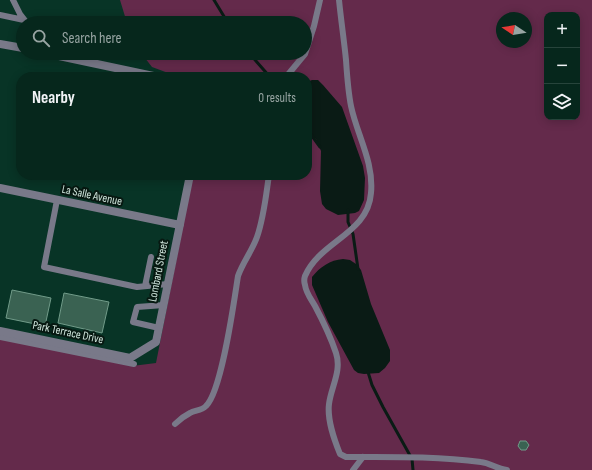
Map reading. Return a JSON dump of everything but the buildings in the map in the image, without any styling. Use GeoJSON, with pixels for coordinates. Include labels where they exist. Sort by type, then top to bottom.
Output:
{"type":"FeatureCollection","features":[{"type":"Feature","properties":{"kind":"street"},"geometry":{"type":"LineString","coordinates":[[0,44],[16,47]]}},
{"type":"Feature","properties":{"kind":"street"},"geometry":{"type":"LineString","coordinates":[[79,60],[135,72]]}},
{"type":"Feature","properties":{"kind":"street","name":"Lombard Street"},"geometry":{"type":"LineString","coordinates":[[132,361],[156,342],[189,180]]}},
{"type":"Feature","properties":{"kind":"street","name":"La Salle Avenue"},"geometry":{"type":"LineString","coordinates":[[0,188],[180,225]]}},
{"type":"Feature","properties":{"kind":"street","name":"Park Terrace Drive"},"geometry":{"type":"LineString","coordinates":[[0,331],[132,361]]}},
{"type":"Feature","properties":{"kind":"lane"},"geometry":{"type":"LineString","coordinates":[[13,0],[22,16]]}},
{"type":"Feature","properties":{"kind":"lane"},"geometry":{"type":"LineString","coordinates":[[312,32],[320,0]]}},
{"type":"Feature","properties":{"kind":"lane"},"geometry":{"type":"LineString","coordinates":[[339,0],[350,104],[371,170],[372,183],[371,201],[367,211],[358,224],[320,254],[313,262],[304,278],[304,284],[316,307],[338,360],[338,370],[329,404],[330,416],[337,446],[340,454],[346,456],[468,460],[494,465],[500,469],[507,470]]}},
{"type":"Feature","properties":{"kind":"lane"},"geometry":{"type":"LineString","coordinates":[[0,15],[16,19]]}},
{"type":"Feature","properties":{"kind":"lane"},"geometry":{"type":"LineString","coordinates":[[290,72],[300,60]]}},
{"type":"Feature","properties":{"kind":"lane"},"geometry":{"type":"LineString","coordinates":[[175,424],[190,413],[201,410],[206,406],[214,394],[219,378],[238,276],[258,234],[268,180]]}},
{"type":"Feature","properties":{"kind":"lane"},"geometry":{"type":"LineString","coordinates":[[57,200],[44,267],[138,287],[168,284]]}},
{"type":"Feature","properties":{"kind":"lane"},"geometry":{"type":"LineString","coordinates":[[145,286],[152,257]]}},
{"type":"Feature","properties":{"kind":"lane"},"geometry":{"type":"LineString","coordinates":[[159,328],[133,322],[137,307],[164,305]]}},
{"type":"Feature","properties":{"kind":"lane"},"geometry":{"type":"LineString","coordinates":[[0,337],[132,361]]}},
{"type":"Feature","properties":{"kind":"lane"},"geometry":{"type":"LineString","coordinates":[[353,470],[363,457]]}},
{"type":"Feature","properties":{"kind":"shaded area"},"geometry":{"type":"Polygon","coordinates":[[[120,0],[592,0],[592,470],[0,470],[0,337],[132,366],[156,363],[192,180],[312,180],[312,72],[166,72],[152,67],[146,60],[312,60],[312,16],[125,16],[120,0]]]}},
{"type":"Feature","properties":{"kind":"shaded area"},"geometry":{"type":"Polygon","coordinates":[[[312,80],[318,80],[342,107],[363,166],[365,178],[364,200],[359,211],[355,213],[338,215],[326,209],[322,204],[320,191],[321,151],[316,139],[312,136],[312,80]]]}},
{"type":"Feature","properties":{"kind":"shaded area"},"geometry":{"type":"Polygon","coordinates":[[[343,259],[350,260],[361,270],[371,304],[390,350],[390,361],[379,373],[364,374],[358,373],[354,370],[328,322],[312,285],[312,277],[318,270],[330,262],[343,259]]]}},
{"type":"Feature","properties":{"kind":"waterway"},"geometry":{"type":"LineString","coordinates":[[214,0],[224,16]]}},
{"type":"Feature","properties":{"kind":"waterway"},"geometry":{"type":"LineString","coordinates":[[255,60],[266,72]]}},
{"type":"Feature","properties":{"kind":"waterway"},"geometry":{"type":"LineString","coordinates":[[312,136],[320,147]]}},
{"type":"Feature","properties":{"kind":"waterway"},"geometry":{"type":"LineString","coordinates":[[348,210],[348,222],[353,234],[358,269]]}},
{"type":"Feature","properties":{"kind":"waterway"},"geometry":{"type":"LineString","coordinates":[[368,372],[372,385],[383,407],[412,459],[413,470]]}}]}
